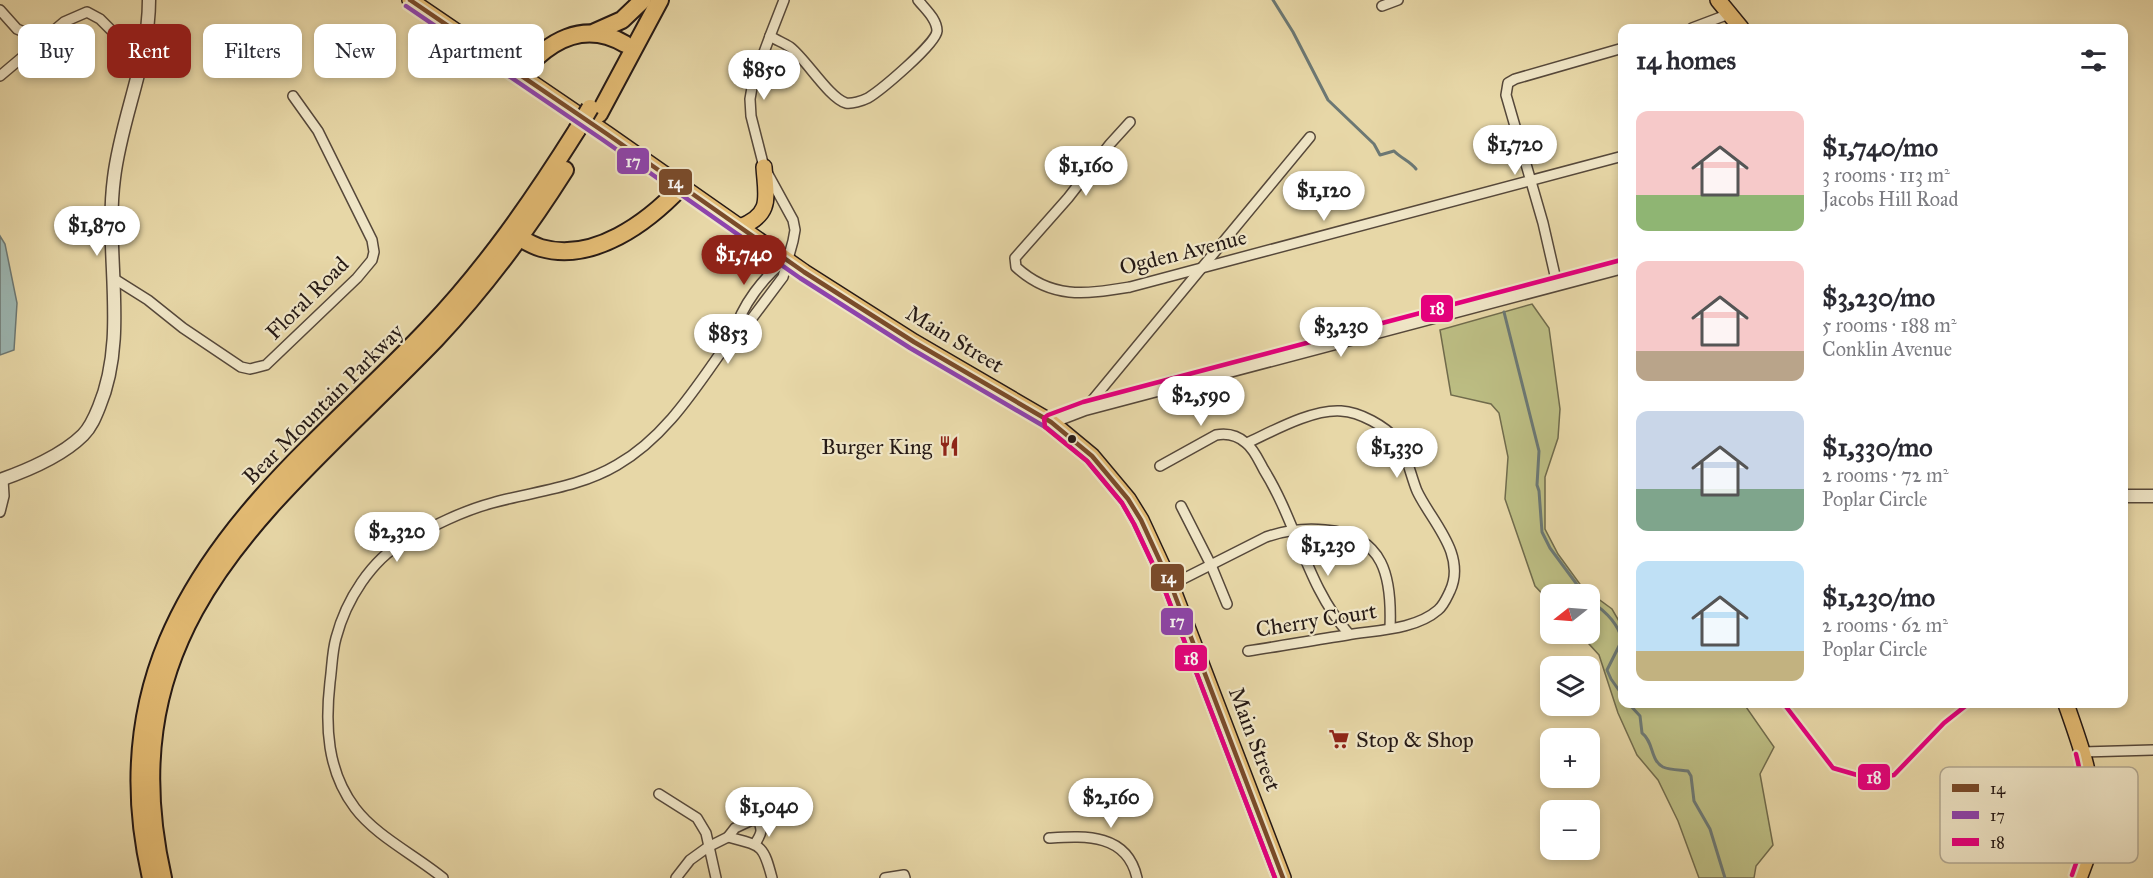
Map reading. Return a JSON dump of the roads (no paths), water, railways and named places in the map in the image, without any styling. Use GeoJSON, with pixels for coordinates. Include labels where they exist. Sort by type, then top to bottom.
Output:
{"type":"FeatureCollection","features":[{"type":"Feature","properties":{"kind":"highway"},"geometry":{"type":"LineString","coordinates":[[544,50],[568,38],[591,34],[622,20],[646,0]]}},
{"type":"Feature","properties":{"kind":"highway","name":"Bear Mountain Parkway"},"geometry":{"type":"LineString","coordinates":[[595,111],[646,0]]}},
{"type":"Feature","properties":{"kind":"highway","name":"Bear Mountain Parkway"},"geometry":{"type":"LineString","coordinates":[[164,878],[153,814],[153,745],[166,676],[178,644],[194,612],[226,561],[270,507],[324,449],[442,332],[520,238],[660,0]]}},
{"type":"Feature","properties":{"kind":"highway"},"geometry":{"type":"LineString","coordinates":[[591,34],[610,36],[625,44]]}},
{"type":"Feature","properties":{"kind":"highway","name":"Bear Mountain Parkway"},"geometry":{"type":"LineString","coordinates":[[150,878],[139,807],[138,763],[141,736],[151,684],[166,641],[181,609],[208,564],[271,486],[415,342],[478,272],[582,133]]}},
{"type":"Feature","properties":{"kind":"highway"},"geometry":{"type":"LineString","coordinates":[[520,238],[541,248],[555,250],[583,248],[604,242],[622,236],[644,222],[681,187]]}},
{"type":"Feature","properties":{"kind":"main road","name":"Main Street"},"geometry":{"type":"LineString","coordinates":[[410,0],[445,24]]}},
{"type":"Feature","properties":{"kind":"main road"},"geometry":{"type":"LineString","coordinates":[[1718,0],[1738,24]]}},
{"type":"Feature","properties":{"kind":"main road","name":"Main Street"},"geometry":{"type":"LineString","coordinates":[[524,78],[787,259],[915,342],[1050,422],[1092,456],[1128,499],[1141,520],[1171,585],[1283,878]]}},
{"type":"Feature","properties":{"kind":"main road"},"geometry":{"type":"LineString","coordinates":[[740,227],[757,219],[765,209],[764,167]]}},
{"type":"Feature","properties":{"kind":"main road"},"geometry":{"type":"LineString","coordinates":[[2068,708],[2086,767]]}},
{"type":"Feature","properties":{"kind":"main road"},"geometry":{"type":"LineString","coordinates":[[2079,878],[2084,863]]}},
{"type":"Feature","properties":{"kind":"street"},"geometry":{"type":"LineString","coordinates":[[146,24],[149,0]]}},
{"type":"Feature","properties":{"kind":"street"},"geometry":{"type":"LineString","coordinates":[[443,878],[372,826],[354,807],[339,780],[328,745],[327,708],[335,639],[346,608],[384,555],[404,542],[460,514],[492,503],[569,486],[592,478],[646,446],[667,425],[734,334],[747,325],[783,277],[795,230],[793,220],[764,167],[751,116],[750,99],[753,82],[784,0]]}},
{"type":"Feature","properties":{"kind":"street"},"geometry":{"type":"LineString","coordinates":[[770,36],[790,47],[833,94],[843,102],[850,104],[866,99],[881,88],[927,48],[936,35],[937,28],[934,20],[918,0]]}},
{"type":"Feature","properties":{"kind":"street"},"geometry":{"type":"LineString","coordinates":[[1382,6],[1398,0]]}},
{"type":"Feature","properties":{"kind":"street"},"geometry":{"type":"LineString","coordinates":[[0,10],[18,29]]}},
{"type":"Feature","properties":{"kind":"street"},"geometry":{"type":"LineString","coordinates":[[62,24],[87,12],[107,27]]}},
{"type":"Feature","properties":{"kind":"street"},"geometry":{"type":"LineString","coordinates":[[1703,24],[1729,14]]}},
{"type":"Feature","properties":{"kind":"street"},"geometry":{"type":"LineString","coordinates":[[1557,284],[1543,223],[1506,95],[1508,83],[1618,49]]}},
{"type":"Feature","properties":{"kind":"street"},"geometry":{"type":"LineString","coordinates":[[0,76],[18,61]]}},
{"type":"Feature","properties":{"kind":"street"},"geometry":{"type":"LineString","coordinates":[[0,512],[4,496],[2,480],[43,462],[83,435],[93,423],[108,385],[112,363],[114,310],[111,233],[115,165],[137,78]]}},
{"type":"Feature","properties":{"kind":"street","name":"Floral Road"},"geometry":{"type":"LineString","coordinates":[[113,278],[148,300],[225,357],[241,367],[250,369],[266,365],[357,278],[372,260],[374,252],[372,240],[318,131],[293,96]]}},
{"type":"Feature","properties":{"kind":"street","name":"Ogden Avenue"},"geometry":{"type":"LineString","coordinates":[[1130,122],[1015,258],[1014,263],[1024,275],[1054,290],[1072,293],[1130,287],[1618,157]]}},
{"type":"Feature","properties":{"kind":"street"},"geometry":{"type":"LineString","coordinates":[[1084,409],[1310,137]]}},
{"type":"Feature","properties":{"kind":"street"},"geometry":{"type":"LineString","coordinates":[[1050,422],[1084,409],[1618,268]]}},
{"type":"Feature","properties":{"kind":"street","name":"Cherry Court"},"geometry":{"type":"LineString","coordinates":[[1246,443],[1279,428],[1327,412],[1341,411],[1365,418],[1386,430],[1398,441],[1419,496],[1447,541],[1454,571],[1453,585],[1440,609],[1424,619],[1390,628],[1248,651]]}},
{"type":"Feature","properties":{"kind":"street"},"geometry":{"type":"LineString","coordinates":[[1160,466],[1216,435],[1225,433],[1246,443],[1273,483],[1328,607],[1349,634]]}},
{"type":"Feature","properties":{"kind":"street"},"geometry":{"type":"LineString","coordinates":[[2128,496],[2153,496]]}},
{"type":"Feature","properties":{"kind":"street"},"geometry":{"type":"LineString","coordinates":[[1181,506],[1211,565],[1227,604]]}},
{"type":"Feature","properties":{"kind":"street"},"geometry":{"type":"LineString","coordinates":[[1171,585],[1282,531],[1314,529],[1344,533],[1369,546],[1376,553],[1386,574],[1391,601],[1390,628]]}},
{"type":"Feature","properties":{"kind":"street"},"geometry":{"type":"LineString","coordinates":[[2083,752],[2153,750]]}},
{"type":"Feature","properties":{"kind":"street"},"geometry":{"type":"LineString","coordinates":[[660,794],[697,818],[706,832],[716,878]]}},
{"type":"Feature","properties":{"kind":"street"},"geometry":{"type":"LineString","coordinates":[[676,878],[690,860],[708,847],[728,837],[735,828],[752,820],[758,821],[762,831],[754,844]]}},
{"type":"Feature","properties":{"kind":"street"},"geometry":{"type":"LineString","coordinates":[[728,837],[754,844],[764,850],[772,878]]}},
{"type":"Feature","properties":{"kind":"street"},"geometry":{"type":"LineString","coordinates":[[1049,838],[1078,837],[1110,842],[1130,859],[1137,878]]}},
{"type":"Feature","properties":{"kind":"street"},"geometry":{"type":"LineString","coordinates":[[885,878],[904,874],[905,878]]}},
{"type":"Feature","properties":{"kind":"water"},"geometry":{"type":"Polygon","coordinates":[[[0,236],[5,244],[17,303],[14,350],[0,355],[0,236]]]}},
{"type":"Feature","properties":{"kind":"waterway"},"geometry":{"type":"LineString","coordinates":[[1273,0],[1293,32],[1328,100],[1374,144],[1380,155],[1394,151],[1416,169]]}},
{"type":"Feature","properties":{"kind":"waterway"},"geometry":{"type":"LineString","coordinates":[[1504,312],[1539,451],[1537,485],[1542,532],[1550,548],[1577,584]]}},
{"type":"Feature","properties":{"kind":"waterway"},"geometry":{"type":"LineString","coordinates":[[1600,608],[1618,630]]}},
{"type":"Feature","properties":{"kind":"waterway"},"geometry":{"type":"LineString","coordinates":[[1618,648],[1607,670],[1618,689]]}},
{"type":"Feature","properties":{"kind":"waterway"},"geometry":{"type":"LineString","coordinates":[[1633,708],[1640,716],[1642,733],[1649,741],[1659,764],[1668,769],[1688,771],[1691,776],[1694,801],[1710,829],[1725,878]]}},
{"type":"Feature","properties":{"kind":"place","name":"Burger King"},"geometry":{"type":"Point","coordinates":[949,446]}},
{"type":"Feature","properties":{"kind":"place","name":"Stop & Shop"},"geometry":{"type":"Point","coordinates":[1339,739]}}]}
